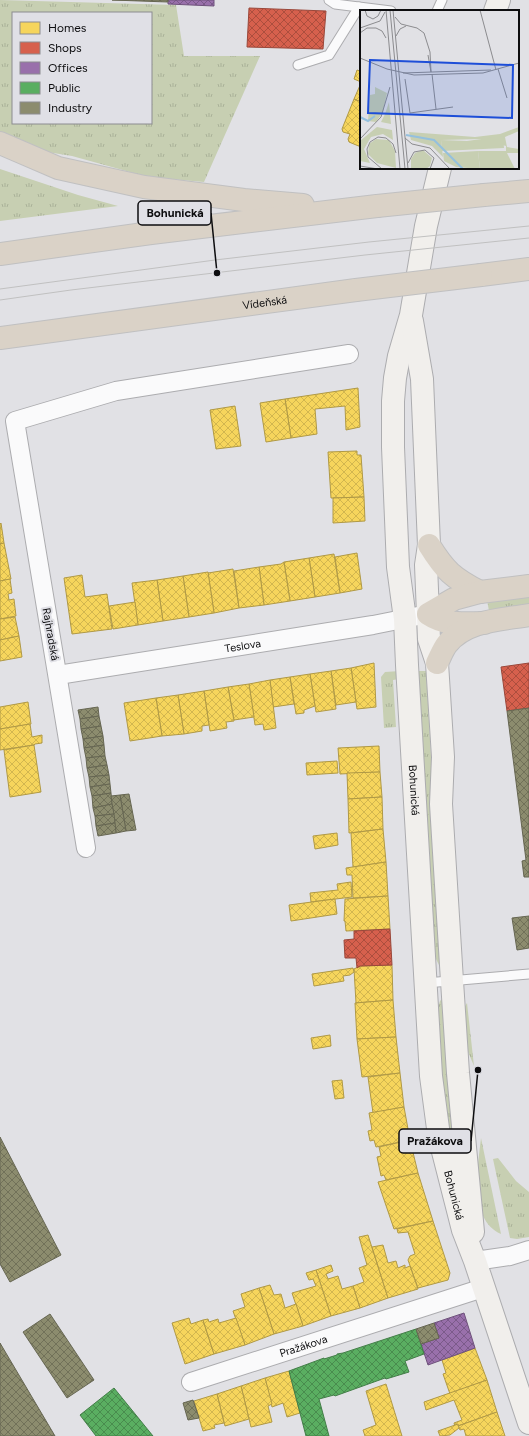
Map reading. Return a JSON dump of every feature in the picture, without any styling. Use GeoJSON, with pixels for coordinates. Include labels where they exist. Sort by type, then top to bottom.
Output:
{"type":"FeatureCollection","features":[{"type":"Feature","properties":{"kind":"highway"},"geometry":{"type":"LineString","coordinates":[[0,143],[58,168],[144,187],[244,200],[350,209]]}},
{"type":"Feature","properties":{"kind":"highway"},"geometry":{"type":"LineString","coordinates":[[0,254],[151,233],[350,209],[529,191]]}},
{"type":"Feature","properties":{"kind":"highway","name":"Vídeňská"},"geometry":{"type":"LineString","coordinates":[[0,338],[356,290],[529,270]]}},
{"type":"Feature","properties":{"kind":"highway"},"geometry":{"type":"LineString","coordinates":[[429,545],[442,565],[451,575],[480,592]]}},
{"type":"Feature","properties":{"kind":"highway"},"geometry":{"type":"LineString","coordinates":[[529,586],[480,592],[454,599],[428,614],[437,621],[447,623],[484,622],[529,615]]}},
{"type":"Feature","properties":{"kind":"highway"},"geometry":{"type":"LineString","coordinates":[[437,663],[446,645],[453,638],[463,630],[484,622]]}},
{"type":"Feature","properties":{"kind":"street"},"geometry":{"type":"LineString","coordinates":[[495,10],[499,0]]}},
{"type":"Feature","properties":{"kind":"street","name":"Bohunická"},"geometry":{"type":"LineString","coordinates":[[440,169],[426,226],[411,315],[399,356],[393,401],[393,447],[399,586],[405,619],[431,1076],[439,1136],[463,1230],[475,1261],[529,1423]]}},
{"type":"Feature","properties":{"kind":"street","name":"Bohunická"},"geometry":{"type":"LineString","coordinates":[[411,315],[422,379],[429,545],[426,565],[429,639],[437,663],[443,757],[441,804],[452,981],[458,1073],[472,1211],[475,1261]]}},
{"type":"Feature","properties":{"kind":"street","name":"Rajhradská"},"geometry":{"type":"LineString","coordinates":[[86,848],[15,421],[116,390],[349,354]]}},
{"type":"Feature","properties":{"kind":"street","name":"Teslova"},"geometry":{"type":"LineString","coordinates":[[58,675],[373,626],[428,614]]}},
{"type":"Feature","properties":{"kind":"street"},"geometry":{"type":"LineString","coordinates":[[475,1261],[510,1256],[529,1250]]}},
{"type":"Feature","properties":{"kind":"street","name":"Pražákova"},"geometry":{"type":"LineString","coordinates":[[192,1382],[483,1288]]}},
{"type":"Feature","properties":{"kind":"lane"},"geometry":{"type":"LineString","coordinates":[[328,0],[335,4],[383,10]]}},
{"type":"Feature","properties":{"kind":"lane"},"geometry":{"type":"LineString","coordinates":[[437,10],[442,0]]}},
{"type":"Feature","properties":{"kind":"lane"},"geometry":{"type":"LineString","coordinates":[[298,65],[329,55],[359,7]]}},
{"type":"Feature","properties":{"kind":"lane"},"geometry":{"type":"LineString","coordinates":[[426,983],[529,974]]}},
{"type":"Feature","properties":{"kind":"green space"},"geometry":{"type":"Polygon","coordinates":[[[0,0],[176,5],[184,56],[260,56],[204,182],[148,177],[72,156],[16,147],[0,138],[0,0]]]}},
{"type":"Feature","properties":{"kind":"green space"},"geometry":{"type":"Polygon","coordinates":[[[0,169],[78,195],[118,206],[0,221],[0,169]]]}},
{"type":"Feature","properties":{"kind":"green space"},"geometry":{"type":"Polygon","coordinates":[[[529,594],[529,605],[489,611],[487,600],[529,594]]]}},
{"type":"Feature","properties":{"kind":"green space"},"geometry":{"type":"Polygon","coordinates":[[[400,671],[399,679],[393,680],[396,727],[384,728],[381,677],[385,672],[400,671]]]}},
{"type":"Feature","properties":{"kind":"green space"},"geometry":{"type":"Polygon","coordinates":[[[415,671],[426,671],[443,960],[439,965],[434,955],[415,671]]]}},
{"type":"Feature","properties":{"kind":"green space"},"geometry":{"type":"Polygon","coordinates":[[[442,999],[459,1164],[446,1134],[437,1011],[442,999]]]}},
{"type":"Feature","properties":{"kind":"green space"},"geometry":{"type":"Polygon","coordinates":[[[467,1003],[474,1066],[463,1040],[464,1008],[467,1003]]]}},
{"type":"Feature","properties":{"kind":"green space"},"geometry":{"type":"Polygon","coordinates":[[[481,1138],[501,1234],[491,1227],[484,1217],[479,1204],[477,1177],[481,1138]]]}},
{"type":"Feature","properties":{"kind":"green space"},"geometry":{"type":"Polygon","coordinates":[[[498,1158],[516,1181],[529,1192],[529,1237],[517,1239],[510,1238],[493,1159],[498,1158]]]}},
{"type":"Feature","properties":{"kind":"building: Homes"},"geometry":{"type":"Polygon","coordinates":[[[357,70],[360,71],[360,82],[354,79],[357,70]]]}},
{"type":"Feature","properties":{"kind":"building: Homes"},"geometry":{"type":"Polygon","coordinates":[[[360,85],[360,102],[354,99],[360,85]]]}},
{"type":"Feature","properties":{"kind":"building: Homes"},"geometry":{"type":"Polygon","coordinates":[[[354,99],[360,102],[360,147],[349,142],[348,139],[350,134],[343,132],[342,129],[354,99]]]}},
{"type":"Feature","properties":{"kind":"building: Homes"},"geometry":{"type":"Polygon","coordinates":[[[358,388],[360,427],[346,430],[345,406],[315,409],[317,434],[291,438],[285,399],[358,388]]]}},
{"type":"Feature","properties":{"kind":"building: Homes"},"geometry":{"type":"Polygon","coordinates":[[[285,399],[291,438],[266,442],[260,403],[285,399]]]}},
{"type":"Feature","properties":{"kind":"building: Homes"},"geometry":{"type":"Polygon","coordinates":[[[235,406],[241,446],[216,449],[210,410],[235,406]]]}},
{"type":"Feature","properties":{"kind":"building: Homes"},"geometry":{"type":"Polygon","coordinates":[[[357,451],[357,455],[361,455],[364,497],[331,498],[328,452],[357,451]]]}},
{"type":"Feature","properties":{"kind":"building: Homes"},"geometry":{"type":"Polygon","coordinates":[[[364,497],[365,521],[333,523],[333,498],[364,497]]]}},
{"type":"Feature","properties":{"kind":"building: Homes"},"geometry":{"type":"Polygon","coordinates":[[[1,523],[4,543],[0,544],[0,524],[1,523]]]}},
{"type":"Feature","properties":{"kind":"building: Homes"},"geometry":{"type":"Polygon","coordinates":[[[4,543],[11,579],[0,581],[0,544],[4,543]]]}},
{"type":"Feature","properties":{"kind":"building: Homes"},"geometry":{"type":"Polygon","coordinates":[[[357,553],[362,589],[340,593],[335,557],[357,553]]]}},
{"type":"Feature","properties":{"kind":"building: Homes"},"geometry":{"type":"Polygon","coordinates":[[[334,554],[340,593],[315,597],[309,558],[334,554]]]}},
{"type":"Feature","properties":{"kind":"building: Homes"},"geometry":{"type":"Polygon","coordinates":[[[309,558],[315,597],[290,601],[284,562],[309,558]]]}},
{"type":"Feature","properties":{"kind":"building: Homes"},"geometry":{"type":"Polygon","coordinates":[[[284,562],[290,601],[264,605],[259,567],[281,564],[284,562]]]}},
{"type":"Feature","properties":{"kind":"building: Homes"},"geometry":{"type":"Polygon","coordinates":[[[259,567],[264,605],[239,608],[234,571],[259,567]]]}},
{"type":"Feature","properties":{"kind":"building: Homes"},"geometry":{"type":"Polygon","coordinates":[[[233,569],[239,608],[214,613],[208,573],[233,569]]]}},
{"type":"Feature","properties":{"kind":"building: Homes"},"geometry":{"type":"Polygon","coordinates":[[[208,572],[214,613],[189,617],[183,576],[208,572]]]}},
{"type":"Feature","properties":{"kind":"building: Homes"},"geometry":{"type":"Polygon","coordinates":[[[82,575],[85,597],[107,594],[112,629],[72,634],[64,578],[82,575]]]}},
{"type":"Feature","properties":{"kind":"building: Homes"},"geometry":{"type":"Polygon","coordinates":[[[183,576],[189,617],[163,621],[157,580],[183,576]]]}},
{"type":"Feature","properties":{"kind":"building: Homes"},"geometry":{"type":"Polygon","coordinates":[[[10,579],[12,593],[8,594],[9,600],[14,599],[16,616],[0,619],[0,581],[10,579]]]}},
{"type":"Feature","properties":{"kind":"building: Homes"},"geometry":{"type":"Polygon","coordinates":[[[157,580],[163,621],[138,625],[132,583],[157,580]]]}},
{"type":"Feature","properties":{"kind":"building: Homes"},"geometry":{"type":"Polygon","coordinates":[[[135,602],[138,625],[113,629],[109,606],[135,602]]]}},
{"type":"Feature","properties":{"kind":"building: Homes"},"geometry":{"type":"Polygon","coordinates":[[[15,617],[19,636],[0,640],[0,619],[15,617]]]}},
{"type":"Feature","properties":{"kind":"building: Homes"},"geometry":{"type":"Polygon","coordinates":[[[19,636],[22,657],[0,661],[0,640],[19,636]]]}},
{"type":"Feature","properties":{"kind":"building: Homes"},"geometry":{"type":"Polygon","coordinates":[[[374,663],[376,707],[357,709],[351,668],[374,663]]]}},
{"type":"Feature","properties":{"kind":"building: Homes"},"geometry":{"type":"Polygon","coordinates":[[[351,668],[356,702],[336,705],[331,671],[351,668]]]}},
{"type":"Feature","properties":{"kind":"building: Homes"},"geometry":{"type":"Polygon","coordinates":[[[331,671],[336,709],[316,712],[310,674],[331,671]]]}},
{"type":"Feature","properties":{"kind":"building: Homes"},"geometry":{"type":"Polygon","coordinates":[[[310,674],[315,706],[304,710],[304,713],[296,714],[290,677],[310,674]]]}},
{"type":"Feature","properties":{"kind":"building: Homes"},"geometry":{"type":"Polygon","coordinates":[[[290,677],[294,704],[273,707],[270,680],[290,677]]]}},
{"type":"Feature","properties":{"kind":"building: Homes"},"geometry":{"type":"Polygon","coordinates":[[[270,680],[276,728],[264,730],[263,724],[255,725],[249,684],[270,680]]]}},
{"type":"Feature","properties":{"kind":"building: Homes"},"geometry":{"type":"Polygon","coordinates":[[[249,684],[254,717],[234,720],[228,687],[249,684]]]}},
{"type":"Feature","properties":{"kind":"building: Homes"},"geometry":{"type":"Polygon","coordinates":[[[228,687],[234,721],[226,722],[227,728],[210,731],[204,691],[228,687]]]}},
{"type":"Feature","properties":{"kind":"building: Homes"},"geometry":{"type":"Polygon","coordinates":[[[204,691],[209,725],[202,726],[202,731],[184,734],[178,695],[204,691]]]}},
{"type":"Feature","properties":{"kind":"building: Homes"},"geometry":{"type":"Polygon","coordinates":[[[178,695],[184,734],[162,736],[156,698],[178,695]]]}},
{"type":"Feature","properties":{"kind":"building: Homes"},"geometry":{"type":"Polygon","coordinates":[[[156,698],[162,736],[130,741],[124,703],[156,698]]]}},
{"type":"Feature","properties":{"kind":"building: Homes"},"geometry":{"type":"Polygon","coordinates":[[[28,702],[31,724],[0,729],[0,707],[28,702]]]}},
{"type":"Feature","properties":{"kind":"building: Homes"},"geometry":{"type":"Polygon","coordinates":[[[30,724],[32,737],[42,735],[42,743],[0,750],[0,729],[30,724]]]}},
{"type":"Feature","properties":{"kind":"building: Homes"},"geometry":{"type":"Polygon","coordinates":[[[34,745],[41,792],[10,797],[4,750],[34,745]]]}},
{"type":"Feature","properties":{"kind":"building: Homes"},"geometry":{"type":"Polygon","coordinates":[[[379,746],[380,772],[340,774],[338,748],[379,746]]]}},
{"type":"Feature","properties":{"kind":"building: Homes"},"geometry":{"type":"Polygon","coordinates":[[[337,761],[338,773],[307,775],[306,763],[337,761]]]}},
{"type":"Feature","properties":{"kind":"building: Homes"},"geometry":{"type":"Polygon","coordinates":[[[380,772],[382,797],[348,799],[347,773],[380,772]]]}},
{"type":"Feature","properties":{"kind":"building: Homes"},"geometry":{"type":"Polygon","coordinates":[[[382,797],[383,829],[349,833],[348,799],[382,797]]]}},
{"type":"Feature","properties":{"kind":"building: Homes"},"geometry":{"type":"Polygon","coordinates":[[[383,829],[386,862],[353,867],[351,833],[383,829]]]}},
{"type":"Feature","properties":{"kind":"building: Homes"},"geometry":{"type":"Polygon","coordinates":[[[337,833],[338,845],[315,849],[313,836],[337,833]]]}},
{"type":"Feature","properties":{"kind":"building: Homes"},"geometry":{"type":"Polygon","coordinates":[[[386,862],[388,896],[353,898],[352,875],[347,875],[346,868],[386,862]]]}},
{"type":"Feature","properties":{"kind":"building: Homes"},"geometry":{"type":"Polygon","coordinates":[[[351,882],[352,897],[311,902],[310,893],[338,890],[337,884],[351,882]]]}},
{"type":"Feature","properties":{"kind":"building: Homes"},"geometry":{"type":"Polygon","coordinates":[[[388,896],[390,929],[346,931],[344,921],[345,899],[388,896]]]}},
{"type":"Feature","properties":{"kind":"building: Homes"},"geometry":{"type":"Polygon","coordinates":[[[335,899],[337,914],[291,921],[289,905],[335,899]]]}},
{"type":"Feature","properties":{"kind":"building: Homes"},"geometry":{"type":"Polygon","coordinates":[[[392,965],[393,1000],[356,1003],[354,969],[360,966],[392,965]]]}},
{"type":"Feature","properties":{"kind":"building: Homes"},"geometry":{"type":"Polygon","coordinates":[[[353,968],[354,972],[350,975],[343,976],[344,981],[314,986],[312,974],[353,968]]]}},
{"type":"Feature","properties":{"kind":"building: Homes"},"geometry":{"type":"Polygon","coordinates":[[[393,1000],[396,1037],[357,1039],[355,1003],[393,1000]]]}},
{"type":"Feature","properties":{"kind":"building: Homes"},"geometry":{"type":"Polygon","coordinates":[[[330,1035],[331,1046],[313,1049],[311,1038],[330,1035]]]}},
{"type":"Feature","properties":{"kind":"building: Homes"},"geometry":{"type":"Polygon","coordinates":[[[396,1037],[400,1073],[362,1077],[357,1039],[396,1037]]]}},
{"type":"Feature","properties":{"kind":"building: Homes"},"geometry":{"type":"Polygon","coordinates":[[[400,1073],[404,1107],[373,1113],[368,1077],[400,1073]]]}},
{"type":"Feature","properties":{"kind":"building: Homes"},"geometry":{"type":"Polygon","coordinates":[[[342,1080],[344,1098],[335,1099],[332,1081],[342,1080]]]}},
{"type":"Feature","properties":{"kind":"building: Homes"},"geometry":{"type":"Polygon","coordinates":[[[404,1107],[410,1140],[376,1147],[374,1140],[370,1141],[368,1131],[372,1130],[369,1113],[404,1107]]]}},
{"type":"Feature","properties":{"kind":"building: Homes"},"geometry":{"type":"Polygon","coordinates":[[[410,1140],[418,1173],[386,1180],[384,1175],[381,1176],[377,1157],[381,1156],[379,1147],[410,1140]]]}},
{"type":"Feature","properties":{"kind":"building: Homes"},"geometry":{"type":"Polygon","coordinates":[[[418,1173],[433,1221],[394,1229],[378,1182],[418,1173]]]}},
{"type":"Feature","properties":{"kind":"building: Homes"},"geometry":{"type":"Polygon","coordinates":[[[433,1221],[450,1273],[448,1280],[418,1288],[408,1260],[410,1256],[415,1254],[408,1232],[398,1233],[397,1229],[433,1221]]]}},
{"type":"Feature","properties":{"kind":"building: Homes"},"geometry":{"type":"Polygon","coordinates":[[[368,1235],[388,1298],[360,1308],[353,1286],[364,1282],[359,1268],[367,1265],[359,1237],[368,1235]]]}},
{"type":"Feature","properties":{"kind":"building: Homes"},"geometry":{"type":"Polygon","coordinates":[[[383,1245],[388,1263],[396,1261],[398,1268],[405,1265],[405,1268],[410,1266],[418,1289],[388,1298],[372,1247],[383,1245]]]}},
{"type":"Feature","properties":{"kind":"building: Homes"},"geometry":{"type":"Polygon","coordinates":[[[331,1265],[333,1271],[326,1274],[328,1279],[338,1276],[342,1289],[353,1286],[360,1308],[331,1316],[316,1270],[331,1265]]]}},
{"type":"Feature","properties":{"kind":"building: Homes"},"geometry":{"type":"Polygon","coordinates":[[[316,1270],[331,1316],[303,1326],[292,1293],[316,1286],[313,1279],[309,1280],[306,1273],[316,1270]]]}},
{"type":"Feature","properties":{"kind":"building: Homes"},"geometry":{"type":"Polygon","coordinates":[[[270,1285],[274,1295],[281,1294],[285,1308],[296,1304],[303,1326],[274,1334],[259,1288],[270,1285]]]}},
{"type":"Feature","properties":{"kind":"building: Homes"},"geometry":{"type":"Polygon","coordinates":[[[259,1288],[274,1334],[245,1345],[233,1311],[245,1307],[241,1294],[259,1288]]]}},
{"type":"Feature","properties":{"kind":"building: Homes"},"geometry":{"type":"Polygon","coordinates":[[[189,1318],[191,1324],[203,1320],[214,1354],[185,1364],[172,1323],[189,1318]]]}},
{"type":"Feature","properties":{"kind":"building: Homes"},"geometry":{"type":"Polygon","coordinates":[[[236,1318],[245,1345],[214,1354],[203,1320],[208,1319],[209,1322],[218,1319],[219,1323],[236,1318]]]}},
{"type":"Feature","properties":{"kind":"building: Homes"},"geometry":{"type":"Polygon","coordinates":[[[475,1348],[487,1380],[450,1394],[443,1374],[446,1373],[442,1360],[475,1348]]]}},
{"type":"Feature","properties":{"kind":"building: Homes"},"geometry":{"type":"Polygon","coordinates":[[[289,1371],[300,1413],[287,1417],[283,1403],[272,1407],[265,1378],[289,1371]]]}},
{"type":"Feature","properties":{"kind":"building: Homes"},"geometry":{"type":"Polygon","coordinates":[[[265,1378],[272,1404],[268,1406],[272,1422],[251,1427],[241,1386],[265,1378]]]}},
{"type":"Feature","properties":{"kind":"building: Homes"},"geometry":{"type":"Polygon","coordinates":[[[487,1380],[497,1412],[455,1427],[454,1423],[462,1420],[454,1400],[426,1410],[424,1402],[487,1380]]]}},
{"type":"Feature","properties":{"kind":"building: Homes"},"geometry":{"type":"Polygon","coordinates":[[[386,1384],[402,1436],[365,1436],[363,1430],[376,1425],[366,1391],[386,1384]]]}},
{"type":"Feature","properties":{"kind":"building: Homes"},"geometry":{"type":"Polygon","coordinates":[[[241,1386],[249,1419],[225,1426],[217,1394],[241,1386]]]}},
{"type":"Feature","properties":{"kind":"building: Homes"},"geometry":{"type":"Polygon","coordinates":[[[217,1394],[224,1423],[214,1425],[215,1428],[203,1431],[194,1401],[217,1394]]]}},
{"type":"Feature","properties":{"kind":"building: Homes"},"geometry":{"type":"Polygon","coordinates":[[[497,1412],[505,1436],[466,1436],[464,1429],[460,1430],[458,1426],[497,1412]]]}},
{"type":"Feature","properties":{"kind":"building: Homes"},"geometry":{"type":"Polygon","coordinates":[[[458,1424],[459,1428],[450,1435],[440,1436],[438,1431],[458,1424]]]}},
{"type":"Feature","properties":{"kind":"building: Shops"},"geometry":{"type":"Polygon","coordinates":[[[249,8],[326,11],[323,49],[247,47],[249,8]]]}},
{"type":"Feature","properties":{"kind":"building: Shops"},"geometry":{"type":"Polygon","coordinates":[[[529,663],[529,708],[507,711],[501,667],[529,663]]]}},
{"type":"Feature","properties":{"kind":"building: Shops"},"geometry":{"type":"Polygon","coordinates":[[[390,929],[392,965],[360,966],[357,968],[356,958],[345,958],[344,940],[354,939],[354,931],[390,929]]]}},
{"type":"Feature","properties":{"kind":"building: Offices"},"geometry":{"type":"Polygon","coordinates":[[[168,0],[214,0],[214,6],[168,4],[168,0]]]}},
{"type":"Feature","properties":{"kind":"building: Offices"},"geometry":{"type":"Polygon","coordinates":[[[464,1313],[475,1348],[428,1365],[421,1344],[439,1338],[434,1323],[464,1313]]]}},
{"type":"Feature","properties":{"kind":"building: Public"},"geometry":{"type":"Polygon","coordinates":[[[416,1329],[424,1354],[405,1361],[409,1372],[386,1379],[385,1378],[335,1396],[319,1399],[329,1436],[306,1436],[289,1371],[324,1358],[416,1329]]]}},
{"type":"Feature","properties":{"kind":"building: Public"},"geometry":{"type":"Polygon","coordinates":[[[114,1388],[153,1436],[96,1436],[80,1415],[114,1388]]]}},
{"type":"Feature","properties":{"kind":"building: Industry"},"geometry":{"type":"Polygon","coordinates":[[[112,0],[168,0],[168,2],[112,0]]]}},
{"type":"Feature","properties":{"kind":"building: Industry"},"geometry":{"type":"Polygon","coordinates":[[[98,707],[99,716],[80,719],[78,710],[98,707]]]}},
{"type":"Feature","properties":{"kind":"building: Industry"},"geometry":{"type":"Polygon","coordinates":[[[529,708],[529,877],[524,877],[522,861],[526,860],[507,711],[529,708]]]}},
{"type":"Feature","properties":{"kind":"building: Industry"},"geometry":{"type":"Polygon","coordinates":[[[99,716],[101,726],[81,729],[80,719],[99,716]]]}},
{"type":"Feature","properties":{"kind":"building: Industry"},"geometry":{"type":"Polygon","coordinates":[[[101,726],[103,736],[83,739],[81,729],[101,726]]]}},
{"type":"Feature","properties":{"kind":"building: Industry"},"geometry":{"type":"Polygon","coordinates":[[[103,736],[104,745],[84,748],[83,739],[103,736]]]}},
{"type":"Feature","properties":{"kind":"building: Industry"},"geometry":{"type":"Polygon","coordinates":[[[104,745],[105,756],[86,758],[84,748],[104,745]]]}},
{"type":"Feature","properties":{"kind":"building: Industry"},"geometry":{"type":"Polygon","coordinates":[[[105,756],[107,765],[87,768],[86,758],[105,756]]]}},
{"type":"Feature","properties":{"kind":"building: Industry"},"geometry":{"type":"Polygon","coordinates":[[[107,765],[109,775],[89,777],[87,768],[107,765]]]}},
{"type":"Feature","properties":{"kind":"building: Industry"},"geometry":{"type":"Polygon","coordinates":[[[109,775],[110,784],[90,787],[89,777],[109,775]]]}},
{"type":"Feature","properties":{"kind":"building: Industry"},"geometry":{"type":"Polygon","coordinates":[[[110,784],[111,793],[92,796],[90,787],[110,784]]]}},
{"type":"Feature","properties":{"kind":"building: Industry"},"geometry":{"type":"Polygon","coordinates":[[[111,793],[112,804],[93,808],[92,796],[111,793]]]}},
{"type":"Feature","properties":{"kind":"building: Industry"},"geometry":{"type":"Polygon","coordinates":[[[129,794],[136,830],[126,831],[120,795],[129,794]]]}},
{"type":"Feature","properties":{"kind":"building: Industry"},"geometry":{"type":"Polygon","coordinates":[[[120,795],[126,831],[116,833],[111,796],[120,795]]]}},
{"type":"Feature","properties":{"kind":"building: Industry"},"geometry":{"type":"Polygon","coordinates":[[[112,804],[114,814],[95,816],[93,808],[112,804]]]}},
{"type":"Feature","properties":{"kind":"building: Industry"},"geometry":{"type":"Polygon","coordinates":[[[114,814],[115,823],[96,826],[95,816],[114,814]]]}},
{"type":"Feature","properties":{"kind":"building: Industry"},"geometry":{"type":"Polygon","coordinates":[[[115,823],[116,833],[98,836],[96,826],[115,823]]]}},
{"type":"Feature","properties":{"kind":"building: Industry"},"geometry":{"type":"Polygon","coordinates":[[[529,916],[529,948],[517,950],[512,918],[529,916]]]}},
{"type":"Feature","properties":{"kind":"building: Industry"},"geometry":{"type":"Polygon","coordinates":[[[0,1137],[61,1255],[10,1282],[0,1264],[0,1137]]]}},
{"type":"Feature","properties":{"kind":"building: Industry"},"geometry":{"type":"Polygon","coordinates":[[[50,1314],[94,1380],[67,1398],[23,1332],[50,1314]]]}},
{"type":"Feature","properties":{"kind":"building: Industry"},"geometry":{"type":"Polygon","coordinates":[[[434,1323],[439,1338],[421,1344],[416,1329],[434,1323]]]}},
{"type":"Feature","properties":{"kind":"building: Industry"},"geometry":{"type":"Polygon","coordinates":[[[0,1343],[55,1436],[0,1436],[0,1343]]]}},
{"type":"Feature","properties":{"kind":"building: Industry"},"geometry":{"type":"Polygon","coordinates":[[[193,1400],[199,1418],[188,1420],[183,1403],[193,1400]]]}},
{"type":"Feature","properties":{"kind":"tram line"},"geometry":{"type":"LineString","coordinates":[[0,289],[215,260],[369,242],[529,226]]}},
{"type":"Feature","properties":{"kind":"tram line"},"geometry":{"type":"LineString","coordinates":[[0,300],[71,290],[365,255],[529,238]]}},
{"type":"Feature","properties":{"kind":"place","name":"Bohunická"},"geometry":{"type":"Point","coordinates":[217,273]}},
{"type":"Feature","properties":{"kind":"place","name":"Pražákova"},"geometry":{"type":"Point","coordinates":[478,1070]}}]}
